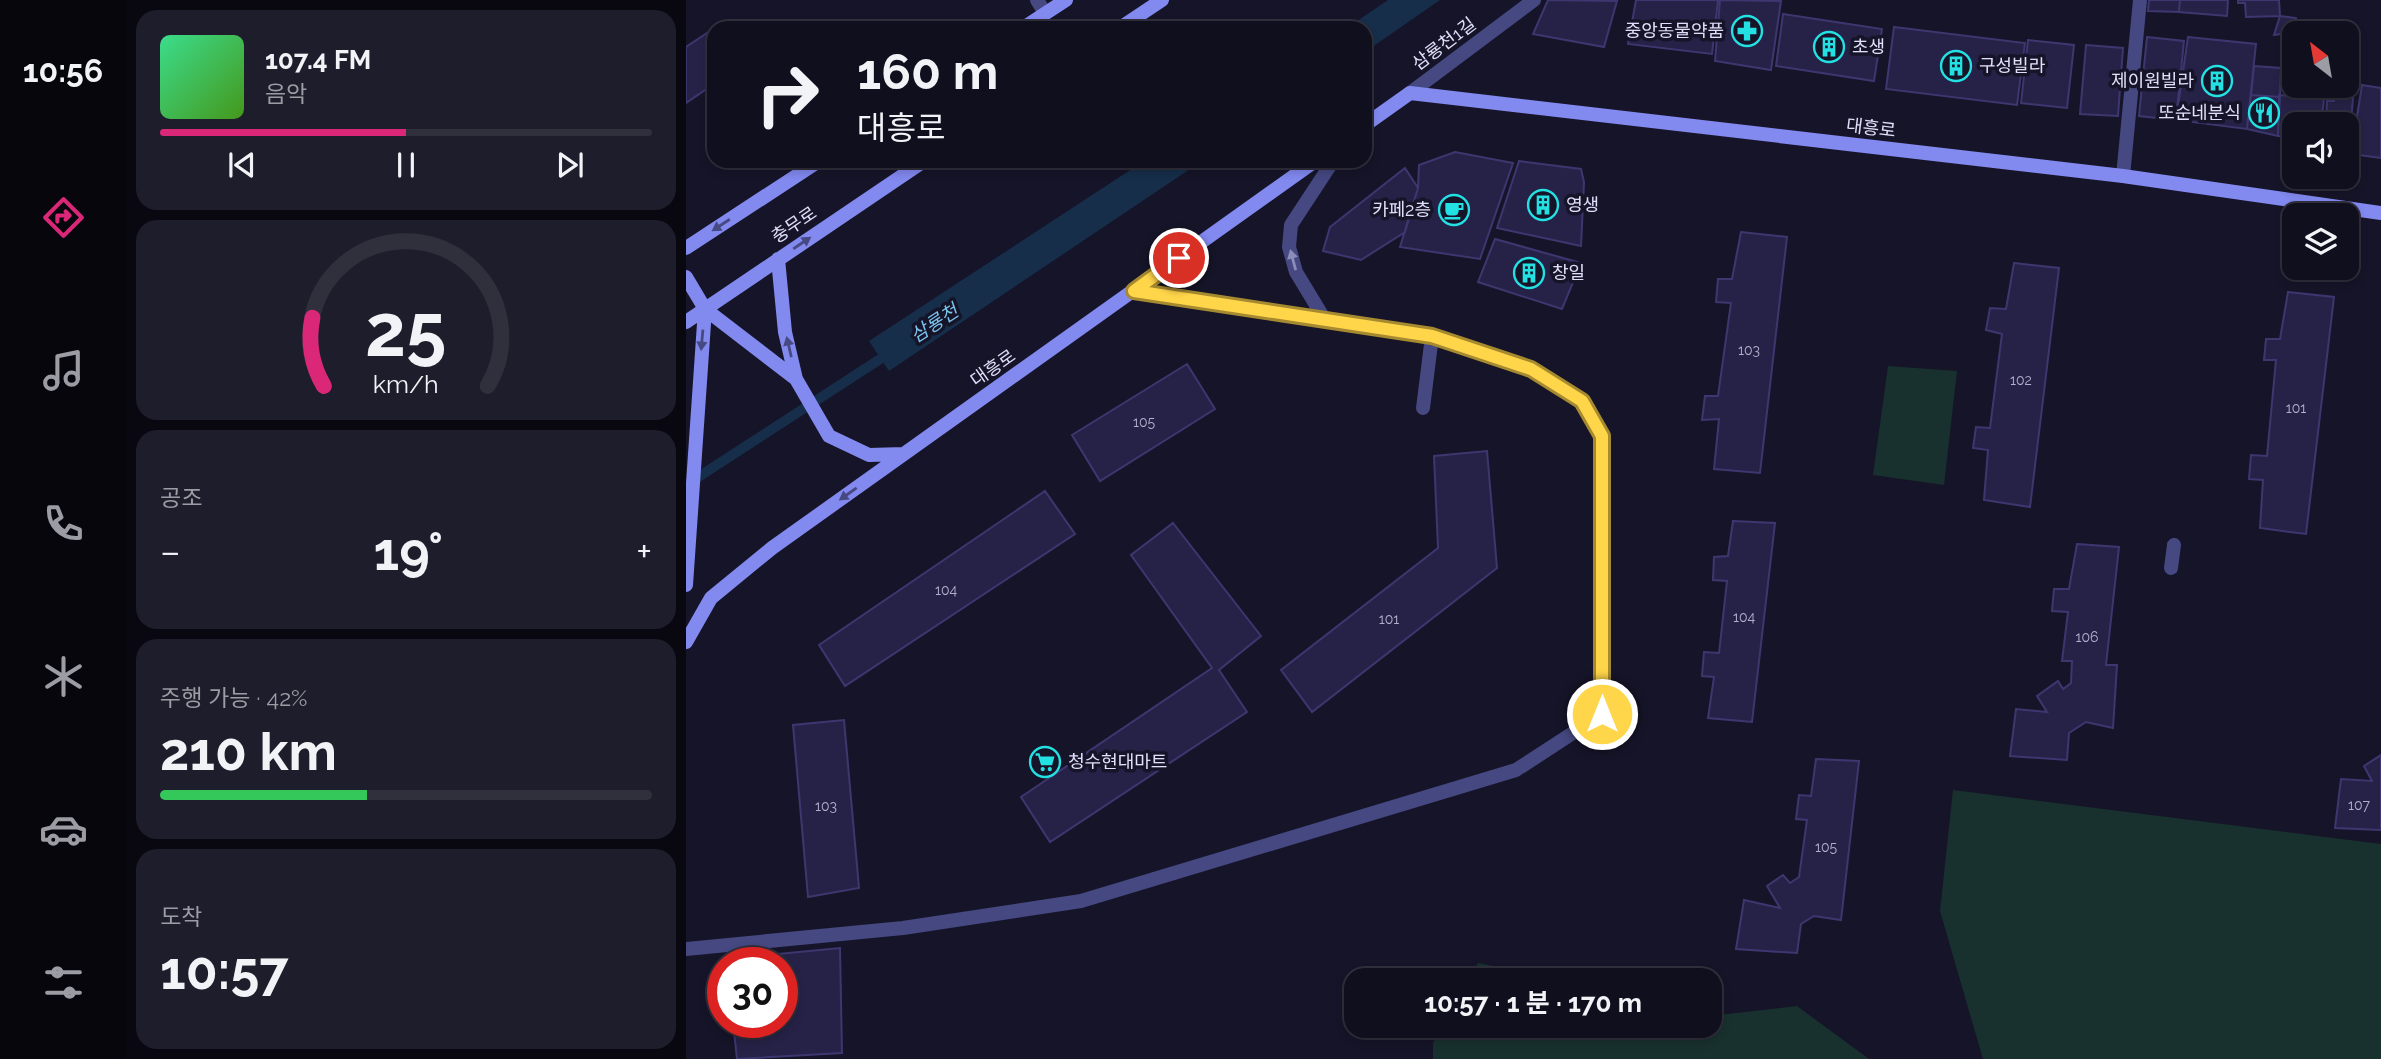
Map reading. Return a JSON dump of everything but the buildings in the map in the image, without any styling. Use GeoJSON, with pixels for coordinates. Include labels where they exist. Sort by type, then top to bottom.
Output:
{"type":"FeatureCollection","features":[{"type":"Feature","properties":{"kind":"street"},"geometry":{"type":"LineString","coordinates":[[1037,0],[1045,13]]}},
{"type":"Feature","properties":{"kind":"street"},"geometry":{"type":"LineString","coordinates":[[1033,21],[1066,0]]}},
{"type":"Feature","properties":{"kind":"street"},"geometry":{"type":"LineString","coordinates":[[1131,21],[1162,0]]}},
{"type":"Feature","properties":{"kind":"street","name":"삼룡천1길"},"geometry":{"type":"LineString","coordinates":[[1410,93],[1534,0]]}},
{"type":"Feature","properties":{"kind":"street"},"geometry":{"type":"LineString","coordinates":[[2123,176],[2140,0]]}},
{"type":"Feature","properties":{"kind":"street"},"geometry":{"type":"LineString","coordinates":[[1372,120],[1410,93]]}},
{"type":"Feature","properties":{"kind":"street","name":"대흥로"},"geometry":{"type":"LineString","coordinates":[[1410,93],[2123,176],[2381,213]]}},
{"type":"Feature","properties":{"kind":"street"},"geometry":{"type":"LineString","coordinates":[[686,248],[808,168]]}},
{"type":"Feature","properties":{"kind":"street","name":"충무로"},"geometry":{"type":"LineString","coordinates":[[686,322],[914,168]]}},
{"type":"Feature","properties":{"kind":"street","name":"대흥로"},"geometry":{"type":"LineString","coordinates":[[686,642],[711,598],[772,548],[1305,168]]}},
{"type":"Feature","properties":{"kind":"street"},"geometry":{"type":"LineString","coordinates":[[1325,320],[1296,271],[1289,247],[1291,225],[1328,168]]}},
{"type":"Feature","properties":{"kind":"street"},"geometry":{"type":"LineString","coordinates":[[778,259],[785,332],[796,379],[829,436],[869,455],[904,454]]}},
{"type":"Feature","properties":{"kind":"street"},"geometry":{"type":"LineString","coordinates":[[686,277],[705,309],[747,338],[796,379]]}},
{"type":"Feature","properties":{"kind":"street"},"geometry":{"type":"LineString","coordinates":[[686,949],[903,928],[1081,901],[1516,770],[1602,714],[1602,436],[1582,401],[1531,369],[1432,336],[1134,291]]}},
{"type":"Feature","properties":{"kind":"street"},"geometry":{"type":"LineString","coordinates":[[686,585],[705,309]]}},
{"type":"Feature","properties":{"kind":"street"},"geometry":{"type":"LineString","coordinates":[[1423,408],[1432,336]]}},
{"type":"Feature","properties":{"kind":"street"},"geometry":{"type":"LineString","coordinates":[[2171,568],[2174,545]]}},
{"type":"Feature","properties":{"kind":"green space"},"geometry":{"type":"Polygon","coordinates":[[[1888,366],[1957,371],[1944,485],[1873,475],[1888,366]]]}},
{"type":"Feature","properties":{"kind":"green space"},"geometry":{"type":"Polygon","coordinates":[[[1953,790],[2381,844],[2381,1059],[1983,1059],[1940,911],[1953,790]]]}},
{"type":"Feature","properties":{"kind":"green space"},"geometry":{"type":"Polygon","coordinates":[[[1478,963],[1503,968],[1475,968],[1478,963]]]}},
{"type":"Feature","properties":{"kind":"green space"},"geometry":{"type":"Polygon","coordinates":[[[1797,1006],[1869,1059],[1433,1059],[1433,1043],[1436,1038],[1722,1038],[1722,1015],[1797,1006]]]}},
{"type":"Feature","properties":{"kind":"water"},"geometry":{"type":"Polygon","coordinates":[[[1388,0],[1440,0],[1372,47],[1372,21],[1357,21],[1388,0]]]}},
{"type":"Feature","properties":{"kind":"water"},"geometry":{"type":"Polygon","coordinates":[[[1133,168],[1192,168],[889,371],[869,341],[1133,168]]]}},
{"type":"Feature","properties":{"kind":"waterway","name":"삼룡천"},"geometry":{"type":"LineString","coordinates":[[689,483],[891,352]]}},
{"type":"Feature","properties":{"kind":"place","name":"중앙동물약품"},"geometry":{"type":"Point","coordinates":[1747,31]}},
{"type":"Feature","properties":{"kind":"place","name":"초생"},"geometry":{"type":"Point","coordinates":[1829,47]}},
{"type":"Feature","properties":{"kind":"place","name":"구성빌라"},"geometry":{"type":"Point","coordinates":[1956,66]}},
{"type":"Feature","properties":{"kind":"place","name":"제이원빌라"},"geometry":{"type":"Point","coordinates":[2217,81]}},
{"type":"Feature","properties":{"kind":"place","name":"또순네분식"},"geometry":{"type":"Point","coordinates":[2264,113]}},
{"type":"Feature","properties":{"kind":"place","name":"영생"},"geometry":{"type":"Point","coordinates":[1543,205]}},
{"type":"Feature","properties":{"kind":"place","name":"카페2층"},"geometry":{"type":"Point","coordinates":[1454,210]}},
{"type":"Feature","properties":{"kind":"place","name":"창일"},"geometry":{"type":"Point","coordinates":[1529,273]}},
{"type":"Feature","properties":{"kind":"place","name":"청수현대마트"},"geometry":{"type":"Point","coordinates":[1045,762]}},
{"type":"Feature","properties":{"kind":"route"},"geometry":{"type":"LineString","coordinates":[[1179,258],[1134,291],[1432,336],[1531,369],[1582,401],[1602,436],[1602,714]]}}]}
